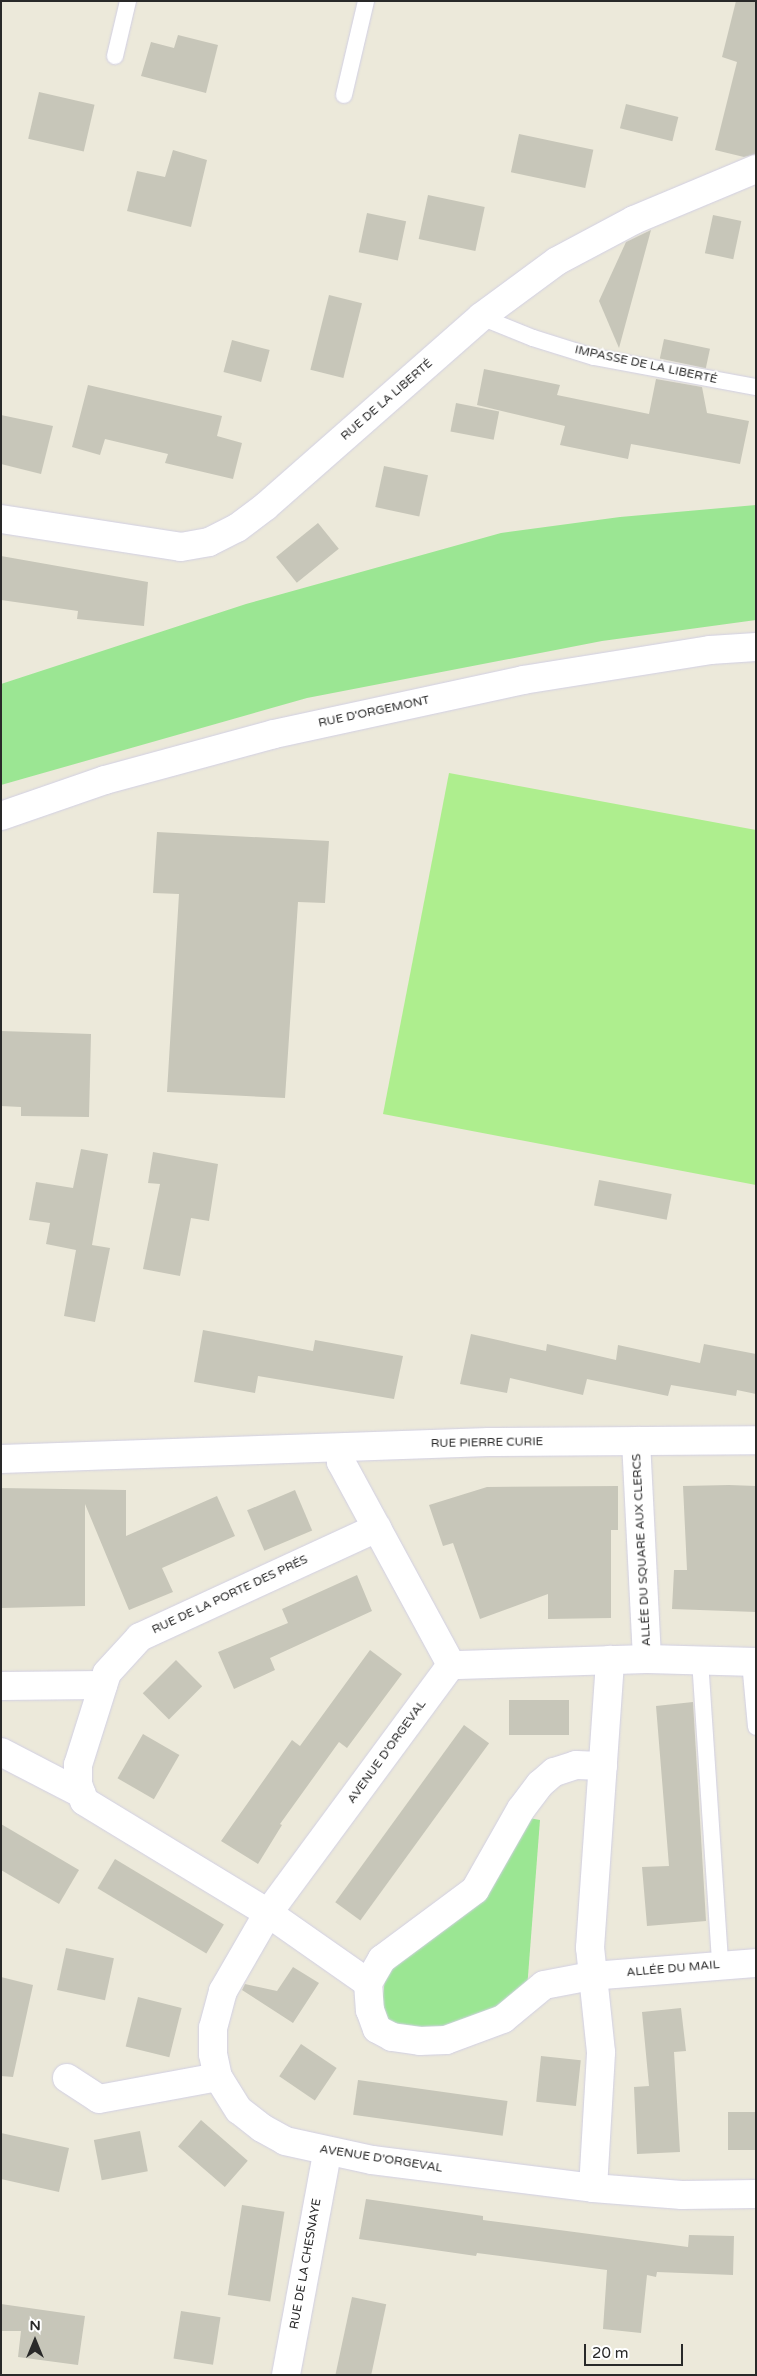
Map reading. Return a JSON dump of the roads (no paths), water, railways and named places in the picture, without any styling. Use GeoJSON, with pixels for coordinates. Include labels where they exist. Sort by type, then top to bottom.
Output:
{"type":"FeatureCollection","features":[{"type":"Feature","properties":{"kind":"street","name":"RUE DE LA LIBERTÉ"},"geometry":{"type":"LineString","coordinates":[[1,519],[181,546],[209,542],[237,528],[266,506],[481,317],[557,261],[634,220],[756,169]]}},
{"type":"Feature","properties":{"kind":"street","name":"RUE D'ORGEMONT"},"geometry":{"type":"LineString","coordinates":[[1,816],[105,780],[274,734],[523,680],[710,650],[756,647]]}},
{"type":"Feature","properties":{"kind":"street","name":"RUE PIERRE CURIE"},"geometry":{"type":"LineString","coordinates":[[1,1458],[340,1448],[756,1440]]}},
{"type":"Feature","properties":{"kind":"street","name":"ALLÉE DU SQUARE AUX CLERCS"},"geometry":{"type":"LineString","coordinates":[[636,1441],[647,1659]]}},
{"type":"Feature","properties":{"kind":"street"},"geometry":{"type":"LineString","coordinates":[[340,1448],[341,1462],[451,1665],[647,1659],[753,1662]]}},
{"type":"Feature","properties":{"kind":"street","name":"RUE DE LA PORTE DES PRÉS"},"geometry":{"type":"LineString","coordinates":[[82,1794],[78,1765],[103,1685],[117,1660],[140,1637],[377,1528]]}},
{"type":"Feature","properties":{"kind":"street"},"geometry":{"type":"LineString","coordinates":[[593,2188],[600,2052],[591,1976],[610,1660]]}},
{"type":"Feature","properties":{"kind":"street","name":"AVENUE D'ORGEVAL"},"geometry":{"type":"LineString","coordinates":[[451,1665],[268,1914],[223,1991],[213,2028],[213,2054],[218,2077],[239,2110],[262,2128],[285,2141],[327,2153],[593,2188],[674,2194],[756,2194]]}},
{"type":"Feature","properties":{"kind":"street"},"geometry":{"type":"LineString","coordinates":[[1,1686],[103,1685]]}},
{"type":"Feature","properties":{"kind":"street"},"geometry":{"type":"LineString","coordinates":[[1,1752],[82,1794],[84,1801],[268,1914],[368,1984]]}},
{"type":"Feature","properties":{"kind":"street"},"geometry":{"type":"LineString","coordinates":[[591,1976],[544,1984],[503,2019],[446,2040],[420,2041],[392,2038],[377,2029],[370,2010],[368,1984],[382,1959],[475,1890],[521,1809],[540,1784],[554,1772],[576,1765],[603,1766]]}},
{"type":"Feature","properties":{"kind":"street","name":"ALLÉE DU MAIL"},"geometry":{"type":"LineString","coordinates":[[591,1976],[756,1962]]}},
{"type":"Feature","properties":{"kind":"street"},"geometry":{"type":"LineString","coordinates":[[67,2078],[99,2099],[218,2077]]}},
{"type":"Feature","properties":{"kind":"street","name":"RUE DE LA CHESNAYE"},"geometry":{"type":"LineString","coordinates":[[286,2375],[327,2153]]}},
{"type":"Feature","properties":{"kind":"lane"},"geometry":{"type":"LineString","coordinates":[[115,56],[128,1]]}},
{"type":"Feature","properties":{"kind":"lane"},"geometry":{"type":"LineString","coordinates":[[344,95],[366,1]]}},
{"type":"Feature","properties":{"kind":"lane","name":"IMPASSE DE LA LIBERTÉ"},"geometry":{"type":"LineString","coordinates":[[481,317],[533,338],[594,357],[756,387]]}},
{"type":"Feature","properties":{"kind":"lane"},"geometry":{"type":"LineString","coordinates":[[700,1660],[720,1965]]}},
{"type":"Feature","properties":{"kind":"lane"},"geometry":{"type":"LineString","coordinates":[[753,1662],[756,1727]]}}]}
